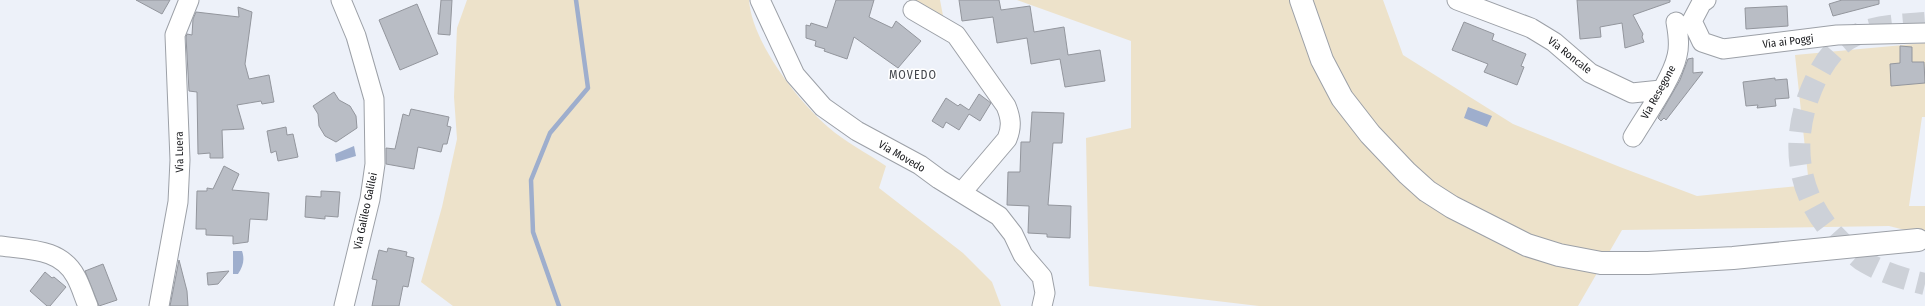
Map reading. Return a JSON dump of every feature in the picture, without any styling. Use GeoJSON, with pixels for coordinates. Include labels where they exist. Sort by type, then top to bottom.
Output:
{"type":"FeatureCollection","features":[{"type":"Feature","properties":{"kind":"highway"},"geometry":{"type":"LineString","coordinates":[[1301,0],[1322,60],[1342,98],[1370,134],[1407,173],[1427,191],[1458,210],[1527,245],[1559,255],[1601,263],[1648,263],[1733,258],[1918,240]]}},
{"type":"Feature","properties":{"kind":"street","name":"Via Luera"},"geometry":{"type":"LineString","coordinates":[[159,306],[179,195],[180,160],[175,35],[189,0]]}},
{"type":"Feature","properties":{"kind":"street","name":"Via Galileo Galilei"},"geometry":{"type":"LineString","coordinates":[[341,0],[356,36],[374,99],[375,164],[371,193],[344,306]]}},
{"type":"Feature","properties":{"kind":"street","name":"Via Movedo"},"geometry":{"type":"LineString","coordinates":[[760,0],[795,75],[823,107],[856,131],[920,165],[939,179],[999,216],[1013,234],[1023,255],[1042,277],[1045,293],[1042,306]]}},
{"type":"Feature","properties":{"kind":"street","name":"Via Roncale"},"geometry":{"type":"LineString","coordinates":[[1457,0],[1531,28],[1554,42],[1590,73],[1632,93],[1661,90]]}},
{"type":"Feature","properties":{"kind":"street"},"geometry":{"type":"LineString","coordinates":[[1684,29],[1692,21],[1702,2],[1706,0]]}},
{"type":"Feature","properties":{"kind":"street"},"geometry":{"type":"LineString","coordinates":[[914,10],[956,35],[1006,106],[1011,116],[1010,132],[1007,139],[962,192]]}},
{"type":"Feature","properties":{"kind":"street","name":"Via Resegone"},"geometry":{"type":"LineString","coordinates":[[1633,137],[1661,90],[1677,56],[1684,29]]}},
{"type":"Feature","properties":{"kind":"street","name":"Via ai Poggi"},"geometry":{"type":"LineString","coordinates":[[1684,29],[1702,42],[1722,49],[1837,35],[1925,33]]}},
{"type":"Feature","properties":{"kind":"street"},"geometry":{"type":"LineString","coordinates":[[0,246],[47,252],[61,259],[75,276],[88,306]]}},
{"type":"Feature","properties":{"kind":"shaded area"},"geometry":{"type":"Polygon","coordinates":[[[467,0],[749,0],[758,34],[767,52],[790,86],[803,102],[828,127],[849,143],[886,166],[879,188],[963,253],[992,282],[1001,306],[453,306],[421,282],[442,207],[457,139],[454,97],[457,28],[467,0]]]}},
{"type":"Feature","properties":{"kind":"shaded area"},"geometry":{"type":"Polygon","coordinates":[[[913,0],[940,0],[944,21],[913,2],[913,0]]]}},
{"type":"Feature","properties":{"kind":"shaded area"},"geometry":{"type":"Polygon","coordinates":[[[1017,0],[1383,0],[1403,55],[1513,124],[1697,196],[1809,185],[1795,55],[1925,43],[1925,117],[1922,117],[1909,206],[1925,206],[1925,235],[1889,226],[1622,230],[1578,306],[1259,306],[1089,286],[1086,138],[1131,128],[1131,41],[1017,0]]]}},
{"type":"Feature","properties":{"kind":"water"},"geometry":{"type":"Polygon","coordinates":[[[1468,107],[1492,116],[1487,127],[1464,118],[1468,107]]]}},
{"type":"Feature","properties":{"kind":"water"},"geometry":{"type":"Polygon","coordinates":[[[354,146],[356,156],[336,162],[335,154],[354,146]]]}},
{"type":"Feature","properties":{"kind":"water"},"geometry":{"type":"Polygon","coordinates":[[[233,251],[242,251],[243,254],[243,263],[238,274],[233,274],[233,251]]]}},
{"type":"Feature","properties":{"kind":"building"},"geometry":{"type":"Polygon","coordinates":[[[136,0],[170,0],[162,14],[136,0]]]}},
{"type":"Feature","properties":{"kind":"building"},"geometry":{"type":"Polygon","coordinates":[[[441,0],[452,0],[450,35],[438,34],[441,0]]]}},
{"type":"Feature","properties":{"kind":"building"},"geometry":{"type":"Polygon","coordinates":[[[836,0],[874,0],[869,17],[892,28],[896,21],[921,41],[898,68],[854,37],[847,59],[824,51],[825,49],[815,46],[816,41],[806,38],[806,25],[810,26],[811,23],[827,28],[836,0]]]}},
{"type":"Feature","properties":{"kind":"building"},"geometry":{"type":"Polygon","coordinates":[[[959,0],[999,0],[1001,10],[1030,6],[1034,32],[1064,27],[1068,55],[1100,50],[1105,81],[1065,87],[1060,59],[1031,64],[1027,38],[997,43],[993,17],[962,21],[959,0]]]}},
{"type":"Feature","properties":{"kind":"building"},"geometry":{"type":"Polygon","coordinates":[[[1577,0],[1670,0],[1670,2],[1633,15],[1643,34],[1642,37],[1644,42],[1625,48],[1622,23],[1600,27],[1601,37],[1580,39],[1577,0]]]}},
{"type":"Feature","properties":{"kind":"building"},"geometry":{"type":"Polygon","coordinates":[[[1842,0],[1879,0],[1879,4],[1833,16],[1829,4],[1842,0]]]}},
{"type":"Feature","properties":{"kind":"building"},"geometry":{"type":"Polygon","coordinates":[[[417,4],[438,54],[400,70],[379,20],[417,4]]]}},
{"type":"Feature","properties":{"kind":"building"},"geometry":{"type":"Polygon","coordinates":[[[1787,6],[1788,26],[1746,29],[1745,8],[1787,6]]]}},
{"type":"Feature","properties":{"kind":"building"},"geometry":{"type":"Polygon","coordinates":[[[238,7],[252,12],[245,64],[249,79],[269,75],[274,102],[262,104],[261,101],[237,105],[244,129],[222,130],[223,158],[210,158],[210,153],[198,154],[197,92],[189,91],[186,37],[187,34],[192,35],[193,19],[196,12],[239,17],[238,7]]]}},
{"type":"Feature","properties":{"kind":"building"},"geometry":{"type":"Polygon","coordinates":[[[1464,22],[1494,34],[1492,40],[1526,54],[1521,66],[1524,67],[1517,85],[1484,72],[1488,64],[1452,50],[1464,22]]]}},
{"type":"Feature","properties":{"kind":"building"},"geometry":{"type":"Polygon","coordinates":[[[1900,46],[1912,47],[1912,62],[1924,62],[1925,83],[1891,86],[1890,64],[1900,63],[1900,46]]]}},
{"type":"Feature","properties":{"kind":"building"},"geometry":{"type":"Polygon","coordinates":[[[1693,58],[1693,73],[1703,72],[1666,120],[1664,118],[1661,121],[1658,118],[1680,80],[1688,59],[1693,58]]]}},
{"type":"Feature","properties":{"kind":"building"},"geometry":{"type":"Polygon","coordinates":[[[1775,78],[1775,80],[1787,79],[1789,98],[1775,99],[1776,106],[1757,108],[1758,105],[1746,106],[1743,82],[1775,78]]]}},
{"type":"Feature","properties":{"kind":"building"},"geometry":{"type":"Polygon","coordinates":[[[334,92],[339,100],[350,106],[356,116],[357,128],[336,142],[325,136],[319,126],[318,114],[313,106],[334,92]]]}},
{"type":"Feature","properties":{"kind":"building"},"geometry":{"type":"Polygon","coordinates":[[[979,94],[991,103],[980,121],[969,114],[959,130],[946,122],[943,128],[932,121],[946,98],[958,106],[960,104],[969,110],[979,94]]]}},
{"type":"Feature","properties":{"kind":"building"},"geometry":{"type":"Polygon","coordinates":[[[411,109],[449,117],[447,126],[451,127],[447,144],[443,144],[441,152],[418,147],[414,169],[386,164],[386,148],[395,149],[403,114],[409,116],[411,109]]]}},
{"type":"Feature","properties":{"kind":"building"},"geometry":{"type":"Polygon","coordinates":[[[1032,112],[1064,113],[1062,143],[1053,143],[1048,205],[1071,206],[1070,238],[1047,237],[1047,234],[1028,233],[1029,206],[1007,205],[1008,172],[1020,172],[1021,142],[1030,142],[1032,112]]]}},
{"type":"Feature","properties":{"kind":"building"},"geometry":{"type":"Polygon","coordinates":[[[286,127],[287,135],[293,134],[298,157],[278,161],[276,151],[271,153],[267,131],[286,127]]]}},
{"type":"Feature","properties":{"kind":"building"},"geometry":{"type":"Polygon","coordinates":[[[224,166],[239,174],[232,190],[269,193],[267,220],[250,219],[248,242],[233,244],[233,236],[206,235],[206,229],[196,229],[197,191],[207,191],[207,188],[213,189],[224,166]]]}},
{"type":"Feature","properties":{"kind":"building"},"geometry":{"type":"Polygon","coordinates":[[[321,191],[340,192],[338,217],[325,216],[325,219],[305,217],[306,196],[321,197],[321,191]]]}},
{"type":"Feature","properties":{"kind":"building"},"geometry":{"type":"Polygon","coordinates":[[[388,248],[407,252],[406,256],[414,258],[408,287],[403,286],[399,306],[372,306],[377,280],[372,279],[379,250],[387,252],[388,248]]]}},
{"type":"Feature","properties":{"kind":"building"},"geometry":{"type":"Polygon","coordinates":[[[179,260],[187,291],[188,306],[170,306],[179,260]]]}},
{"type":"Feature","properties":{"kind":"building"},"geometry":{"type":"Polygon","coordinates":[[[103,264],[117,300],[99,306],[85,271],[103,264]]]}},
{"type":"Feature","properties":{"kind":"building"},"geometry":{"type":"Polygon","coordinates":[[[229,271],[218,284],[208,285],[207,273],[229,271]]]}},
{"type":"Feature","properties":{"kind":"building"},"geometry":{"type":"Polygon","coordinates":[[[45,272],[66,287],[50,306],[47,306],[30,291],[45,272]]]}},
{"type":"Feature","properties":{"kind":"waterway"},"geometry":{"type":"LineString","coordinates":[[559,306],[533,232],[531,180],[550,133],[588,88],[576,0]]}},
{"type":"Feature","properties":{"kind":"tunnel"},"geometry":{"type":"LineString","coordinates":[[1925,23],[1876,28],[1857,34],[1841,44],[1824,65],[1811,90],[1802,119],[1800,140],[1800,161],[1804,181],[1811,200],[1820,217],[1833,234],[1865,262],[1894,275],[1925,284]]}},
{"type":"Feature","properties":{"kind":"district","name":"MOVEDO"},"geometry":{"type":"Point","coordinates":[913,75]}}]}
